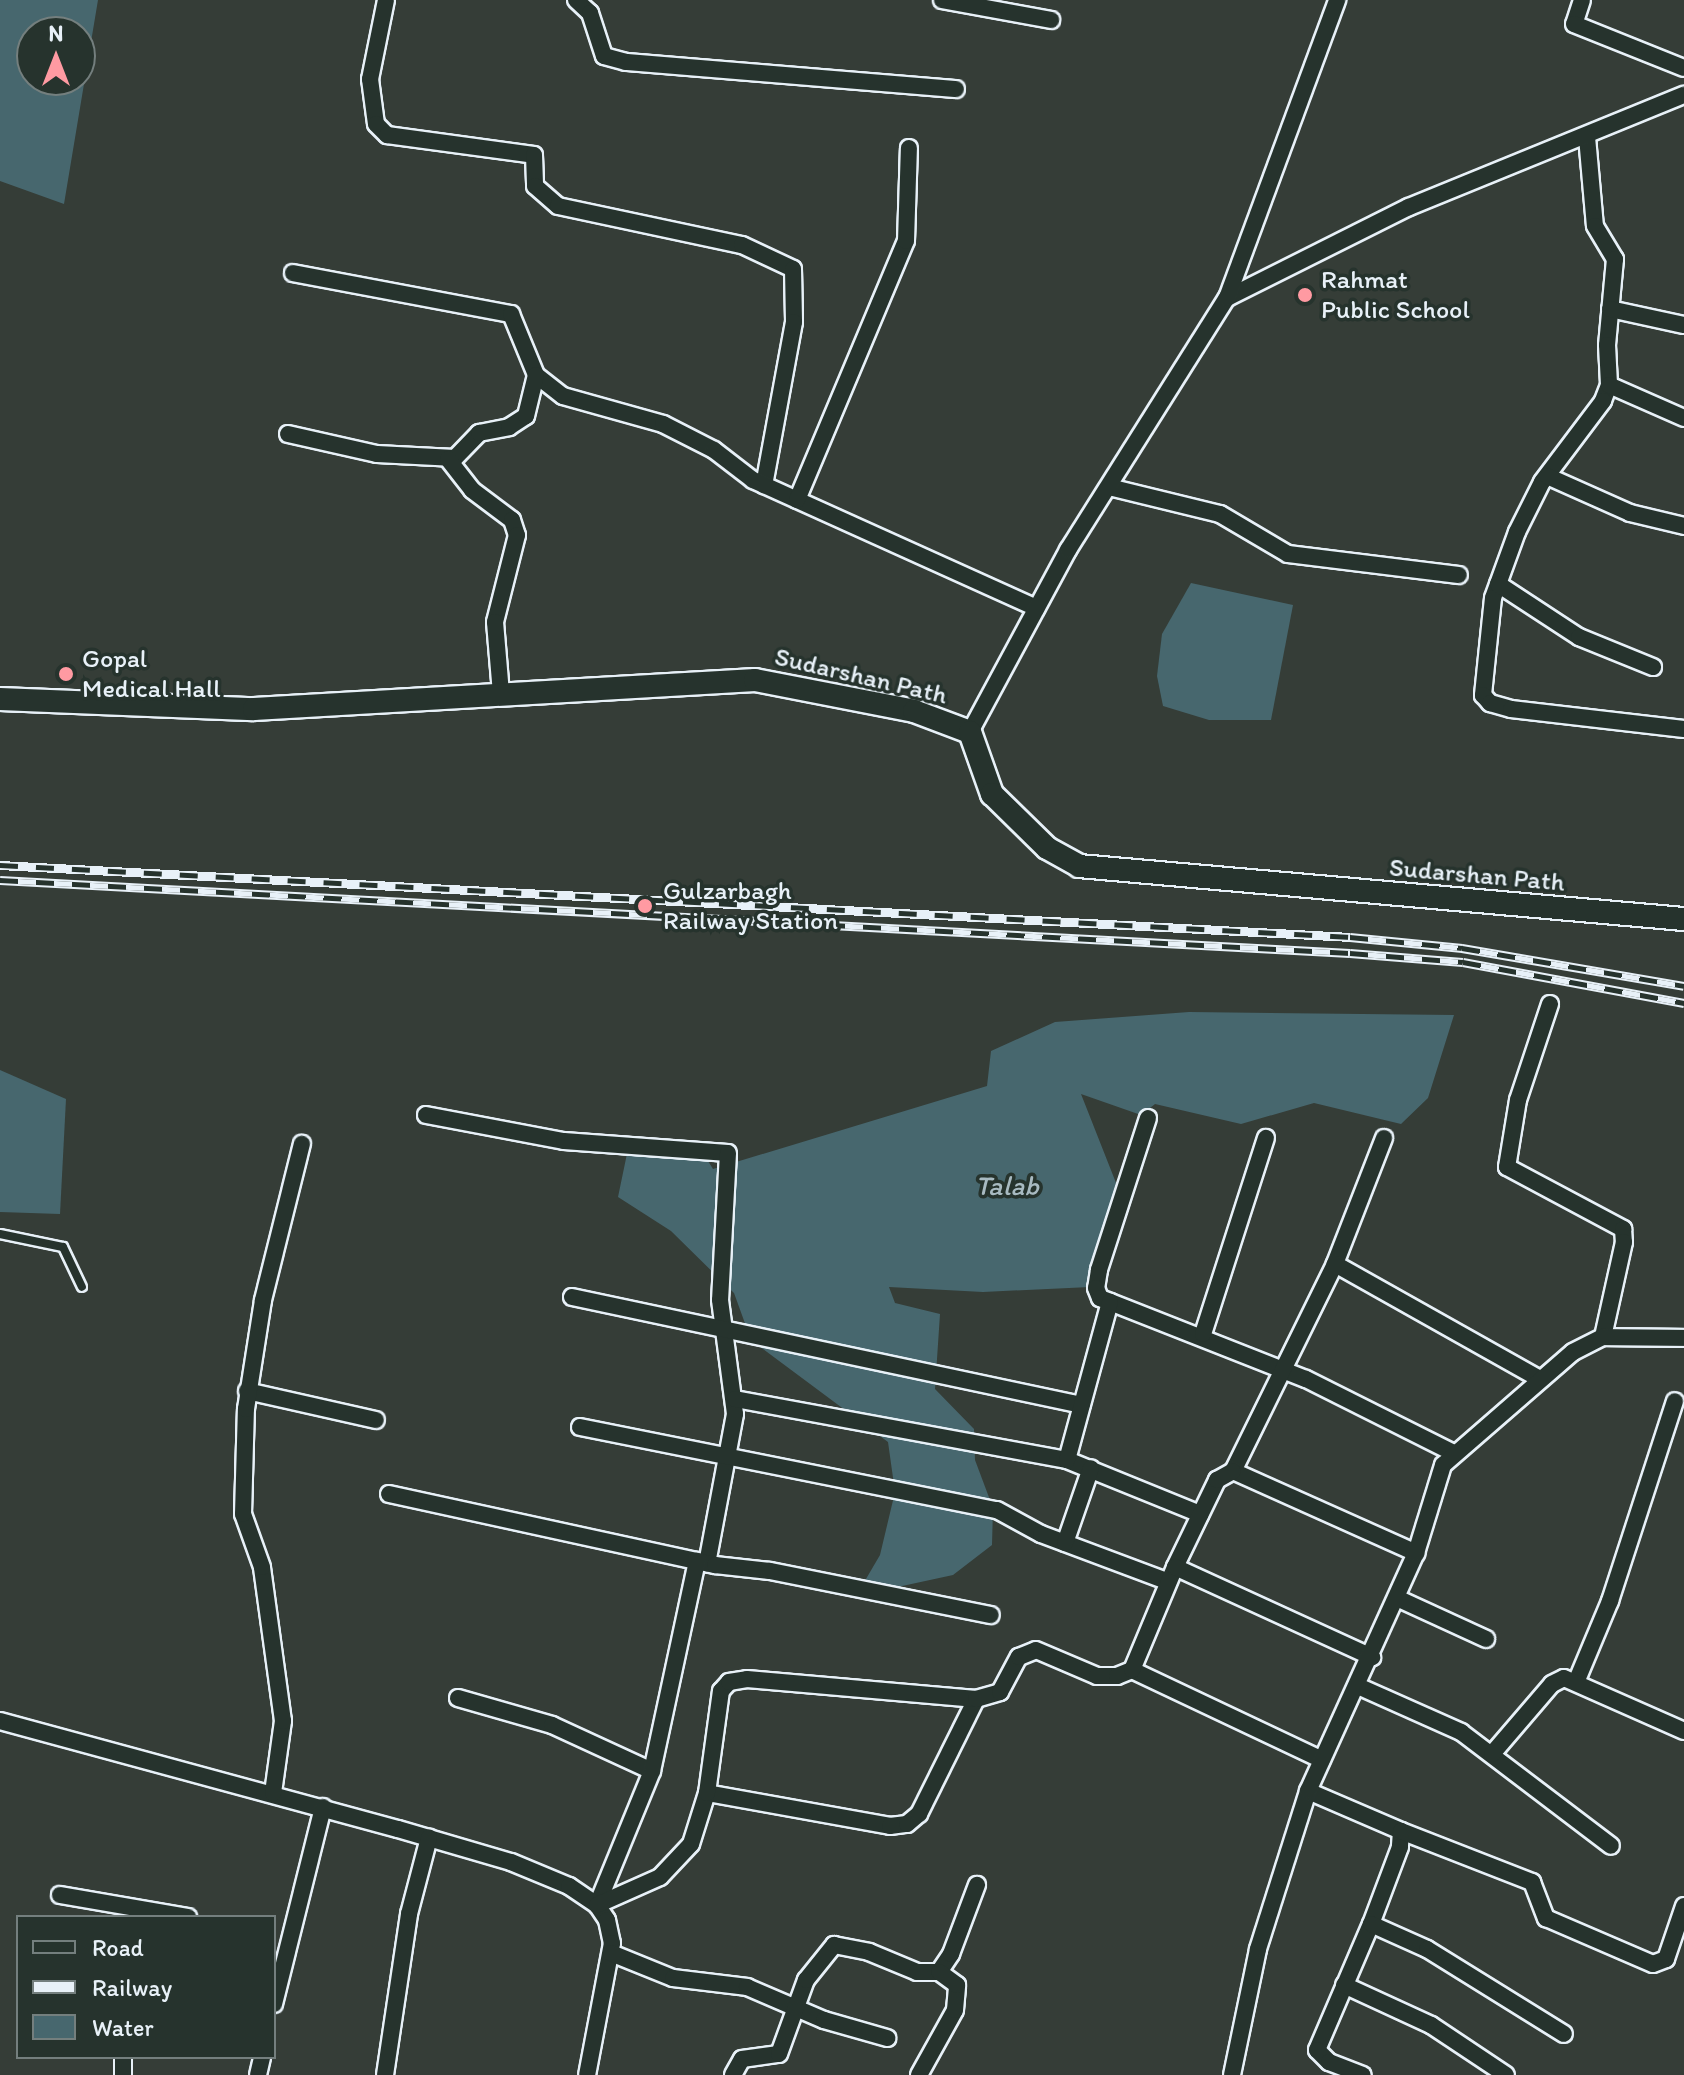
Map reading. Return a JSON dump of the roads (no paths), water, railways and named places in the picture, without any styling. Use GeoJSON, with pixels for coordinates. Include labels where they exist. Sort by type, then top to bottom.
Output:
{"type":"FeatureCollection","features":[{"type":"Feature","properties":{"kind":"main road","name":"Sudarshan Path"},"geometry":{"type":"LineString","coordinates":[[0,699],[254,709],[755,680],[914,711],[970,732],[992,794],[1047,848],[1079,866],[1684,919]]}},
{"type":"Feature","properties":{"kind":"street"},"geometry":{"type":"LineString","coordinates":[[386,0],[370,79],[376,124],[387,135],[534,155],[535,186],[558,206],[742,245],[793,269],[794,322],[764,485]]}},
{"type":"Feature","properties":{"kind":"street"},"geometry":{"type":"LineString","coordinates":[[576,0],[595,23],[604,56],[626,62],[956,89]]}},
{"type":"Feature","properties":{"kind":"street"},"geometry":{"type":"LineString","coordinates":[[942,0],[1051,20]]}},
{"type":"Feature","properties":{"kind":"street"},"geometry":{"type":"LineString","coordinates":[[970,732],[1036,608],[1227,298],[1337,0]]}},
{"type":"Feature","properties":{"kind":"street"},"geometry":{"type":"LineString","coordinates":[[1582,0],[1574,24],[1684,68]]}},
{"type":"Feature","properties":{"kind":"street"},"geometry":{"type":"LineString","coordinates":[[1227,298],[1409,207],[1684,95]]}},
{"type":"Feature","properties":{"kind":"street"},"geometry":{"type":"LineString","coordinates":[[1587,137],[1595,226],[1615,259],[1610,309],[1609,385],[1603,401],[1547,476],[1517,532],[1498,584],[1482,682],[1490,703],[1684,729]]}},
{"type":"Feature","properties":{"kind":"street"},"geometry":{"type":"LineString","coordinates":[[797,500],[906,241],[909,148]]}},
{"type":"Feature","properties":{"kind":"street"},"geometry":{"type":"LineString","coordinates":[[293,273],[511,314],[536,375],[563,396],[639,416],[690,436],[764,485],[1036,608]]}},
{"type":"Feature","properties":{"kind":"street"},"geometry":{"type":"LineString","coordinates":[[1610,309],[1684,325]]}},
{"type":"Feature","properties":{"kind":"street"},"geometry":{"type":"LineString","coordinates":[[288,434],[377,454],[448,459],[463,452],[479,433],[509,427],[526,416],[536,375]]}},
{"type":"Feature","properties":{"kind":"street"},"geometry":{"type":"LineString","coordinates":[[1609,385],[1684,418]]}},
{"type":"Feature","properties":{"kind":"street"},"geometry":{"type":"LineString","coordinates":[[448,459],[472,490],[512,520],[517,535],[495,622],[501,693]]}},
{"type":"Feature","properties":{"kind":"street"},"geometry":{"type":"LineString","coordinates":[[1547,476],[1630,513],[1684,526]]}},
{"type":"Feature","properties":{"kind":"street"},"geometry":{"type":"LineString","coordinates":[[1109,487],[1220,514],[1288,554],[1459,575]]}},
{"type":"Feature","properties":{"kind":"street"},"geometry":{"type":"LineString","coordinates":[[1498,584],[1579,637],[1653,667]]}},
{"type":"Feature","properties":{"kind":"street"},"geometry":{"type":"LineString","coordinates":[[1550,1004],[1518,1100],[1507,1167],[1623,1229],[1624,1242],[1603,1337]]}},
{"type":"Feature","properties":{"kind":"street"},"geometry":{"type":"LineString","coordinates":[[426,1115],[564,1141],[728,1153],[720,1300],[735,1399],[728,1460],[652,1771],[597,1905]]}},
{"type":"Feature","properties":{"kind":"street"},"geometry":{"type":"LineString","coordinates":[[1148,1118],[1096,1288],[1110,1302],[1203,1334],[1452,1452]]}},
{"type":"Feature","properties":{"kind":"street"},"geometry":{"type":"LineString","coordinates":[[1203,1334],[1266,1138]]}},
{"type":"Feature","properties":{"kind":"street"},"geometry":{"type":"LineString","coordinates":[[1132,1670],[1171,1574],[1217,1480],[1233,1471],[1280,1368],[1335,1264],[1384,1138]]}},
{"type":"Feature","properties":{"kind":"street"},"geometry":{"type":"LineString","coordinates":[[273,1793],[283,1721],[262,1567],[243,1514],[247,1391],[263,1300],[302,1144]]}},
{"type":"Feature","properties":{"kind":"street"},"geometry":{"type":"LineString","coordinates":[[1335,1264],[1540,1379]]}},
{"type":"Feature","properties":{"kind":"street"},"geometry":{"type":"LineString","coordinates":[[572,1297],[1082,1405]]}},
{"type":"Feature","properties":{"kind":"street"},"geometry":{"type":"LineString","coordinates":[[1067,1460],[1110,1302]]}},
{"type":"Feature","properties":{"kind":"street"},"geometry":{"type":"LineString","coordinates":[[1232,2075],[1258,1949],[1308,1791],[1360,1687],[1416,1553],[1437,1478],[1452,1452],[1540,1379],[1603,1337],[1684,1338]]}},
{"type":"Feature","properties":{"kind":"street"},"geometry":{"type":"LineString","coordinates":[[247,1391],[376,1420]]}},
{"type":"Feature","properties":{"kind":"street"},"geometry":{"type":"LineString","coordinates":[[735,1399],[1067,1460],[1200,1514]]}},
{"type":"Feature","properties":{"kind":"street"},"geometry":{"type":"LineString","coordinates":[[1577,1680],[1610,1601],[1675,1401]]}},
{"type":"Feature","properties":{"kind":"street"},"geometry":{"type":"LineString","coordinates":[[580,1427],[728,1460],[830,1474],[997,1510],[1065,1543],[1171,1574],[1372,1657]]}},
{"type":"Feature","properties":{"kind":"street"},"geometry":{"type":"LineString","coordinates":[[1065,1543],[1091,1468]]}},
{"type":"Feature","properties":{"kind":"street"},"geometry":{"type":"LineString","coordinates":[[1233,1471],[1416,1553]]}},
{"type":"Feature","properties":{"kind":"street"},"geometry":{"type":"LineString","coordinates":[[389,1494],[702,1562],[770,1571],[991,1615]]}},
{"type":"Feature","properties":{"kind":"street"},"geometry":{"type":"LineString","coordinates":[[1397,1598],[1486,1639]]}},
{"type":"Feature","properties":{"kind":"street"},"geometry":{"type":"LineString","coordinates":[[597,1905],[627,1895],[680,1860],[691,1844],[707,1793],[714,1726],[729,1682],[747,1679],[976,1699],[1000,1692],[1025,1652],[1036,1650],[1097,1676],[1132,1670],[1322,1760]]}},
{"type":"Feature","properties":{"kind":"street"},"geometry":{"type":"LineString","coordinates":[[1492,1754],[1552,1684],[1564,1678],[1577,1680],[1684,1731]]}},
{"type":"Feature","properties":{"kind":"street"},"geometry":{"type":"LineString","coordinates":[[1360,1687],[1461,1732],[1611,1846]]}},
{"type":"Feature","properties":{"kind":"street"},"geometry":{"type":"LineString","coordinates":[[458,1698],[552,1725],[652,1771]]}},
{"type":"Feature","properties":{"kind":"street"},"geometry":{"type":"LineString","coordinates":[[707,1793],[890,1826],[907,1824],[919,1814],[976,1699]]}},
{"type":"Feature","properties":{"kind":"street"},"geometry":{"type":"LineString","coordinates":[[0,1721],[323,1807],[511,1862],[569,1886],[597,1905],[607,1920],[611,1953],[587,2075]]}},
{"type":"Feature","properties":{"kind":"street"},"geometry":{"type":"LineString","coordinates":[[1308,1791],[1532,1882],[1546,1918],[1653,1964],[1666,1959],[1684,1906]]}},
{"type":"Feature","properties":{"kind":"street"},"geometry":{"type":"LineString","coordinates":[[276,1988],[279,1965],[323,1807]]}},
{"type":"Feature","properties":{"kind":"street"},"geometry":{"type":"LineString","coordinates":[[1363,2075],[1329,2062],[1317,2050],[1371,1924],[1400,1847],[1401,1831]]}},
{"type":"Feature","properties":{"kind":"street"},"geometry":{"type":"LineString","coordinates":[[385,2075],[409,1914],[429,1838]]}},
{"type":"Feature","properties":{"kind":"street"},"geometry":{"type":"LineString","coordinates":[[939,1972],[951,1954],[977,1885]]}},
{"type":"Feature","properties":{"kind":"street"},"geometry":{"type":"LineString","coordinates":[[60,1895],[176,1915]]}},
{"type":"Feature","properties":{"kind":"street"},"geometry":{"type":"LineString","coordinates":[[1371,1924],[1427,1949],[1564,2034]]}},
{"type":"Feature","properties":{"kind":"street"},"geometry":{"type":"LineString","coordinates":[[733,2075],[742,2059],[779,2054],[806,1980],[834,1945],[869,1952],[917,1972],[939,1972],[957,1985],[955,2010],[919,2075]]}},
{"type":"Feature","properties":{"kind":"street"},"geometry":{"type":"LineString","coordinates":[[611,1953],[651,1971],[747,1987],[795,2008],[887,2038]]}},
{"type":"Feature","properties":{"kind":"street"},"geometry":{"type":"LineString","coordinates":[[1344,1985],[1431,2025],[1506,2075]]}},
{"type":"Feature","properties":{"kind":"lane"},"geometry":{"type":"LineString","coordinates":[[0,1234],[63,1247],[82,1287]]}},
{"type":"Feature","properties":{"kind":"water"},"geometry":{"type":"Polygon","coordinates":[[[0,0],[98,0],[95,16],[16,16],[16,96],[82,96],[64,204],[0,181],[0,0]]]}},
{"type":"Feature","properties":{"kind":"water"},"geometry":{"type":"Polygon","coordinates":[[[1191,583],[1293,605],[1271,720],[1209,720],[1163,706],[1157,676],[1162,634],[1191,583]]]}},
{"type":"Feature","properties":{"kind":"water","name":"Talab"},"geometry":{"type":"Polygon","coordinates":[[[1189,1012],[1454,1015],[1428,1098],[1401,1124],[1314,1103],[1241,1124],[1155,1104],[1141,1115],[1081,1094],[1120,1193],[1090,1287],[983,1292],[889,1287],[895,1303],[940,1314],[935,1389],[974,1429],[975,1460],[993,1508],[992,1545],[953,1575],[856,1596],[880,1555],[895,1492],[888,1442],[751,1340],[734,1293],[671,1231],[618,1197],[629,1144],[708,1161],[713,1169],[987,1086],[991,1051],[1055,1022],[1189,1012]]]}},
{"type":"Feature","properties":{"kind":"water"},"geometry":{"type":"Polygon","coordinates":[[[0,1070],[66,1099],[60,1214],[0,1212],[0,1070]]]}},
{"type":"Feature","properties":{"kind":"railway"},"geometry":{"type":"LineString","coordinates":[[0,865],[1350,937],[1462,948],[1684,986]]}},
{"type":"Feature","properties":{"kind":"railway"},"geometry":{"type":"LineString","coordinates":[[0,880],[1350,953],[1463,962],[1684,1003]]}},
{"type":"Feature","properties":{"kind":"place","name":"Rahmat Public School"},"geometry":{"type":"Point","coordinates":[1305,295]}},
{"type":"Feature","properties":{"kind":"place","name":"Gopal Medical Hall"},"geometry":{"type":"Point","coordinates":[66,674]}},
{"type":"Feature","properties":{"kind":"place","name":"Gulzarbagh Railway Station"},"geometry":{"type":"Point","coordinates":[645,906]}}]}
